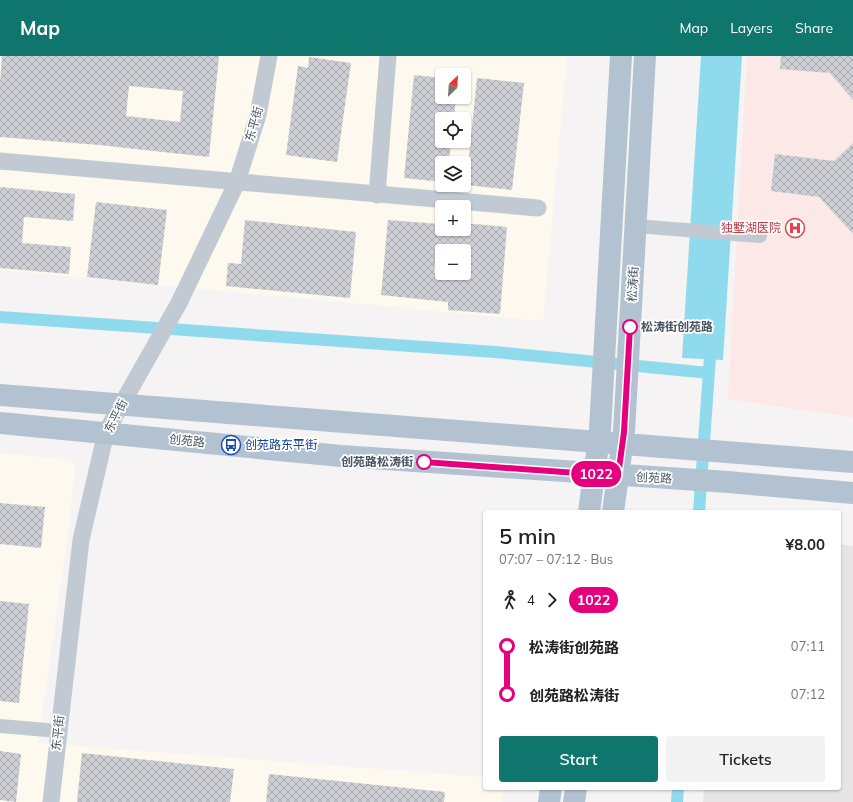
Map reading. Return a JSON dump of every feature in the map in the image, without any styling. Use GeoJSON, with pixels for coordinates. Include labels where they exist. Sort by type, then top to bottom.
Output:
{"type":"FeatureCollection","features":[{"type":"Feature","properties":{"kind":"main road","name":"松涛街"},"geometry":{"type":"LineString","coordinates":[[589,510],[599,442],[603,390],[621,56]]}},
{"type":"Feature","properties":{"kind":"main road","name":"松涛街"},"geometry":{"type":"LineString","coordinates":[[613,510],[623,445],[627,392],[645,56]]}},
{"type":"Feature","properties":{"kind":"main road"},"geometry":{"type":"LineString","coordinates":[[0,395],[853,462]]}},
{"type":"Feature","properties":{"kind":"main road","name":"创苑路"},"geometry":{"type":"LineString","coordinates":[[0,423],[106,432],[341,456],[618,476],[728,482],[853,493]]}},
{"type":"Feature","properties":{"kind":"main road"},"geometry":{"type":"LineString","coordinates":[[549,802],[551,790]]}},
{"type":"Feature","properties":{"kind":"main road"},"geometry":{"type":"LineString","coordinates":[[574,802],[576,790]]}},
{"type":"Feature","properties":{"kind":"street","name":"东平街"},"geometry":{"type":"LineString","coordinates":[[51,802],[81,540],[106,432],[180,303],[236,182],[258,115],[269,56]]}},
{"type":"Feature","properties":{"kind":"street"},"geometry":{"type":"LineString","coordinates":[[377,195],[388,56]]}},
{"type":"Feature","properties":{"kind":"street"},"geometry":{"type":"LineString","coordinates":[[0,161],[538,208]]}},
{"type":"Feature","properties":{"kind":"street"},"geometry":{"type":"LineString","coordinates":[[636,226],[760,236]]}},
{"type":"Feature","properties":{"kind":"street"},"geometry":{"type":"LineString","coordinates":[[0,726],[58,731]]}},
{"type":"Feature","properties":{"kind":"shaded area"},"geometry":{"type":"Polygon","coordinates":[[[0,56],[567,56],[543,321],[0,270],[0,56]]]}},
{"type":"Feature","properties":{"kind":"shaded area","name":"独墅湖医院"},"geometry":{"type":"Polygon","coordinates":[[[747,56],[853,56],[853,417],[728,399],[747,56]]]}},
{"type":"Feature","properties":{"kind":"shaded area"},"geometry":{"type":"Polygon","coordinates":[[[0,453],[70,460],[74,464],[75,470],[68,536],[38,743],[483,777],[483,790],[504,790],[502,802],[0,802],[0,453]]]}},
{"type":"Feature","properties":{"kind":"shaded area"},"geometry":{"type":"Polygon","coordinates":[[[841,544],[853,546],[853,802],[703,802],[704,790],[841,790],[841,544]]]}},
{"type":"Feature","properties":{"kind":"water"},"geometry":{"type":"Polygon","coordinates":[[[701,56],[742,56],[723,360],[682,358],[701,56]]]}},
{"type":"Feature","properties":{"kind":"building"},"geometry":{"type":"Polygon","coordinates":[[[2,56],[219,56],[209,157],[99,145],[0,137],[0,83],[2,56]],[[129,86],[126,116],[180,122],[183,91],[129,86]]]}},
{"type":"Feature","properties":{"kind":"building"},"geometry":{"type":"Polygon","coordinates":[[[781,56],[853,56],[853,100],[830,73],[780,69],[781,56]]]}},
{"type":"Feature","properties":{"kind":"building"},"geometry":{"type":"Polygon","coordinates":[[[309,57],[351,63],[337,162],[286,155],[298,66],[308,68],[309,57]]]}},
{"type":"Feature","properties":{"kind":"building"},"geometry":{"type":"Polygon","coordinates":[[[414,75],[435,77],[435,104],[455,104],[455,112],[435,112],[435,148],[450,148],[450,156],[435,156],[435,181],[404,178],[414,75]]]}},
{"type":"Feature","properties":{"kind":"building"},"geometry":{"type":"Polygon","coordinates":[[[477,78],[524,83],[512,190],[471,186],[471,156],[469,156],[477,78]]]}},
{"type":"Feature","properties":{"kind":"building"},"geometry":{"type":"Polygon","coordinates":[[[853,143],[853,234],[819,197],[771,191],[775,154],[834,161],[853,143]]]}},
{"type":"Feature","properties":{"kind":"building"},"geometry":{"type":"Polygon","coordinates":[[[0,187],[75,194],[73,221],[24,217],[22,243],[71,247],[69,274],[0,268],[0,187]]]}},
{"type":"Feature","properties":{"kind":"building"},"geometry":{"type":"Polygon","coordinates":[[[96,202],[167,210],[158,285],[87,277],[96,202]]]}},
{"type":"Feature","properties":{"kind":"building"},"geometry":{"type":"Polygon","coordinates":[[[245,220],[356,232],[350,298],[226,286],[228,263],[241,264],[245,220]]]}},
{"type":"Feature","properties":{"kind":"building"},"geometry":{"type":"Polygon","coordinates":[[[388,220],[435,224],[435,236],[471,236],[471,224],[507,227],[500,314],[448,310],[448,302],[381,295],[388,220]]]}},
{"type":"Feature","properties":{"kind":"building"},"geometry":{"type":"Polygon","coordinates":[[[0,503],[45,507],[41,548],[0,544],[0,503]]]}},
{"type":"Feature","properties":{"kind":"building"},"geometry":{"type":"Polygon","coordinates":[[[0,601],[29,604],[19,703],[0,701],[0,601]]]}},
{"type":"Feature","properties":{"kind":"building"},"geometry":{"type":"Polygon","coordinates":[[[0,751],[21,754],[16,802],[0,800],[0,751]]]}},
{"type":"Feature","properties":{"kind":"building"},"geometry":{"type":"Polygon","coordinates":[[[82,753],[234,769],[230,802],[77,802],[82,753]]]}},
{"type":"Feature","properties":{"kind":"building"},"geometry":{"type":"Polygon","coordinates":[[[269,774],[445,792],[444,802],[266,802],[269,774]]]}},
{"type":"Feature","properties":{"kind":"waterway"},"geometry":{"type":"LineString","coordinates":[[0,317],[495,352],[709,373]]}},
{"type":"Feature","properties":{"kind":"waterway"},"geometry":{"type":"LineString","coordinates":[[699,510],[711,343]]}},
{"type":"Feature","properties":{"kind":"waterway"},"geometry":{"type":"LineString","coordinates":[[677,802],[678,790]]}},
{"type":"Feature","properties":{"kind":"bus line","name":"1022"},"geometry":{"type":"LineString","coordinates":[[424,462],[618,476],[624,432],[630,327]]}},
{"type":"Feature","properties":{"kind":"place","name":"独墅湖医院"},"geometry":{"type":"Point","coordinates":[795,228]}},
{"type":"Feature","properties":{"kind":"place","name":"松涛街创苑路"},"geometry":{"type":"Point","coordinates":[630,327]}},
{"type":"Feature","properties":{"kind":"place","name":"创苑路东平街"},"geometry":{"type":"Point","coordinates":[231,445]}},
{"type":"Feature","properties":{"kind":"place","name":"创苑路松涛街"},"geometry":{"type":"Point","coordinates":[424,462]}}]}
